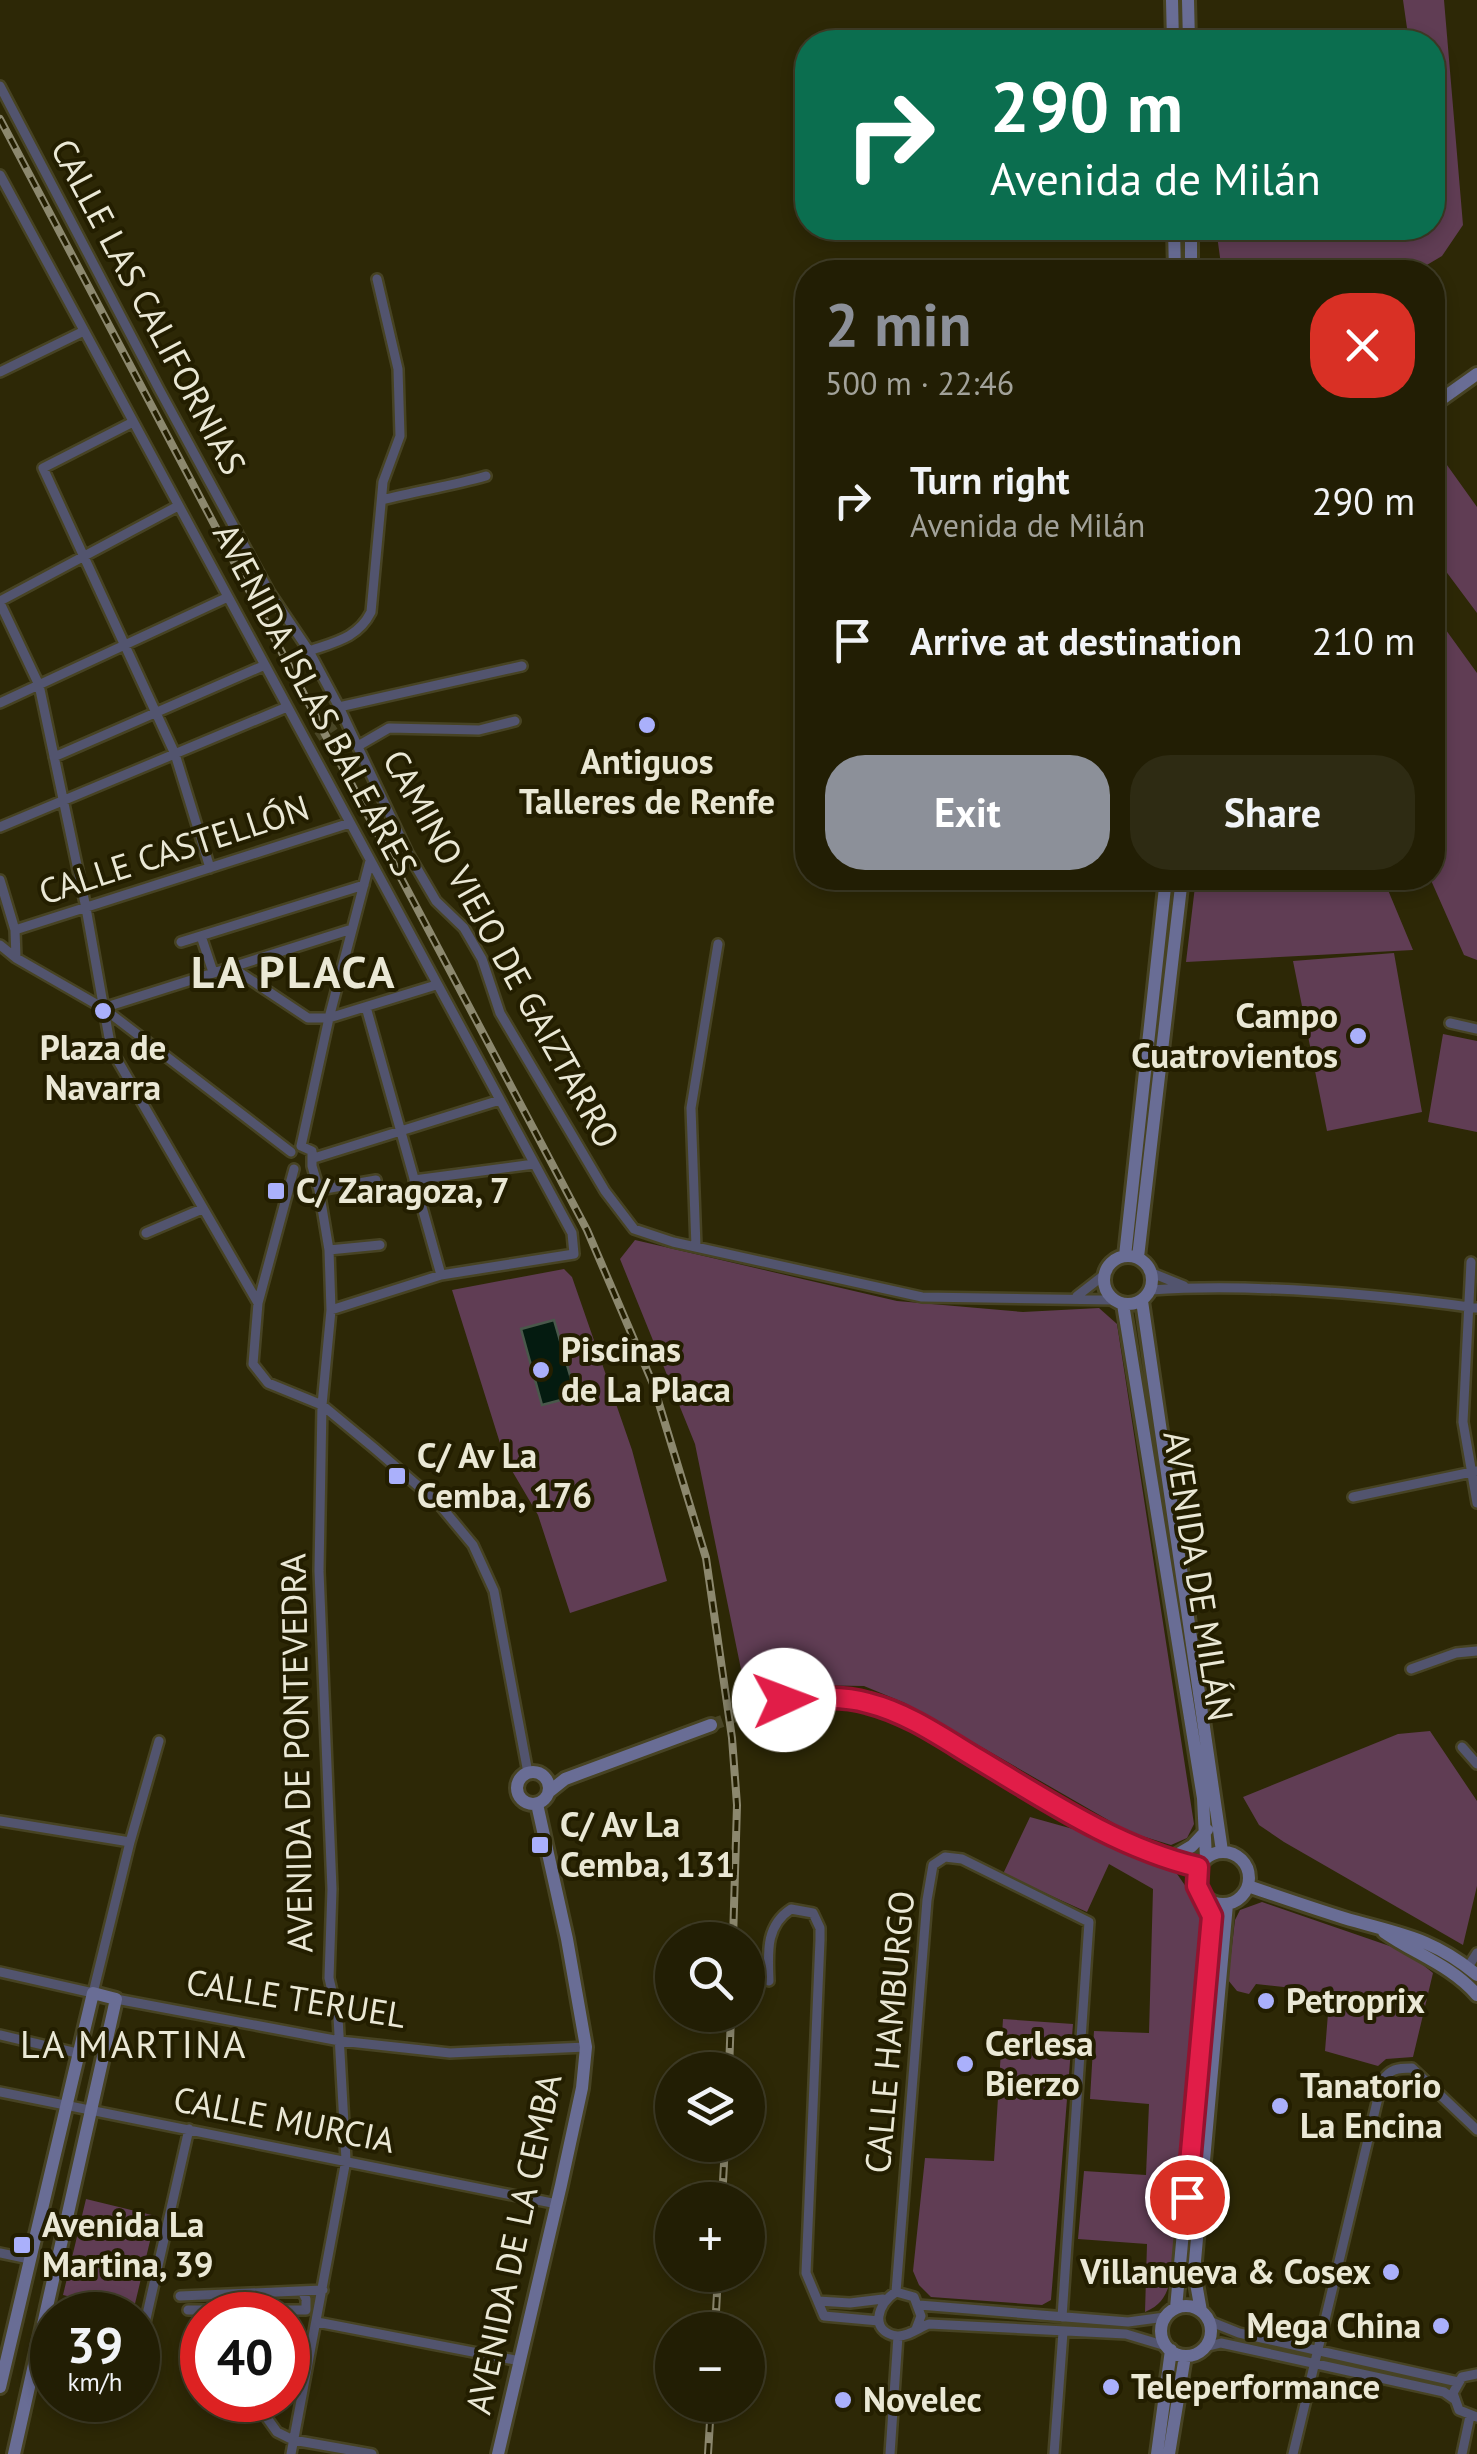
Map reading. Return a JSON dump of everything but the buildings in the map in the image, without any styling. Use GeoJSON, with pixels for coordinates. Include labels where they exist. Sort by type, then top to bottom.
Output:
{"type":"FeatureCollection","features":[{"type":"Feature","properties":{"kind":"street"},"geometry":{"type":"LineString","coordinates":[[1172,0],[1173,30]]}},
{"type":"Feature","properties":{"kind":"street"},"geometry":{"type":"LineString","coordinates":[[1188,0],[1189,30]]}},
{"type":"Feature","properties":{"kind":"street","name":"CALLE LAS CALIFORNIAS"},"geometry":{"type":"LineString","coordinates":[[0,86],[261,576],[288,624],[309,651],[339,708]]}},
{"type":"Feature","properties":{"kind":"street","name":"AVENIDA ISLAS BALEARES"},"geometry":{"type":"LineString","coordinates":[[0,175],[572,1233],[574,1254],[440,1275]]}},
{"type":"Feature","properties":{"kind":"street"},"geometry":{"type":"LineString","coordinates":[[309,651],[354,636],[371,612],[384,482],[400,436],[398,369],[377,279]]}},
{"type":"Feature","properties":{"kind":"street"},"geometry":{"type":"LineString","coordinates":[[0,372],[84,331]]}},
{"type":"Feature","properties":{"kind":"street"},"geometry":{"type":"LineString","coordinates":[[1445,397],[1477,374]]}},
{"type":"Feature","properties":{"kind":"street"},"geometry":{"type":"LineString","coordinates":[[133,422],[44,468],[175,754],[210,868]]}},
{"type":"Feature","properties":{"kind":"street"},"geometry":{"type":"LineString","coordinates":[[382,500],[486,476]]}},
{"type":"Feature","properties":{"kind":"street"},"geometry":{"type":"LineString","coordinates":[[178,506],[0,602],[39,685],[111,1049],[258,1304]]}},
{"type":"Feature","properties":{"kind":"street"},"geometry":{"type":"LineString","coordinates":[[0,703],[228,598]]}},
{"type":"Feature","properties":{"kind":"street"},"geometry":{"type":"LineString","coordinates":[[54,757],[264,665]]}},
{"type":"Feature","properties":{"kind":"street"},"geometry":{"type":"LineString","coordinates":[[339,708],[522,666]]}},
{"type":"Feature","properties":{"kind":"street"},"geometry":{"type":"LineString","coordinates":[[0,827],[287,706]]}},
{"type":"Feature","properties":{"kind":"street","name":"CAMINO VIEJO DE GAIZTARRO"},"geometry":{"type":"LineString","coordinates":[[339,708],[340,722],[358,746],[408,853],[436,901],[464,928],[482,959],[500,1013],[605,1191],[634,1228],[696,1247],[922,1296],[1074,1297],[1119,1302]]}},
{"type":"Feature","properties":{"kind":"street"},"geometry":{"type":"LineString","coordinates":[[358,746],[389,728],[479,730],[515,721]]}},
{"type":"Feature","properties":{"kind":"street"},"geometry":{"type":"LineString","coordinates":[[307,744],[317,737]]}},
{"type":"Feature","properties":{"kind":"street","name":"CALLE CASTELLÓN"},"geometry":{"type":"LineString","coordinates":[[15,930],[350,822]]}},
{"type":"Feature","properties":{"kind":"street"},"geometry":{"type":"LineString","coordinates":[[370,861],[290,1162],[303,1171],[313,1162],[500,1100]]}},
{"type":"Feature","properties":{"kind":"street"},"geometry":{"type":"LineString","coordinates":[[0,880],[15,930],[16,958]]}},
{"type":"Feature","properties":{"kind":"street"},"geometry":{"type":"LineString","coordinates":[[181,942],[364,884]]}},
{"type":"Feature","properties":{"kind":"street"},"geometry":{"type":"LineString","coordinates":[[1131,1256],[1165,890]]}},
{"type":"Feature","properties":{"kind":"street"},"geometry":{"type":"LineString","coordinates":[[1131,1256],[1180,890]]}},
{"type":"Feature","properties":{"kind":"street"},"geometry":{"type":"LineString","coordinates":[[103,1008],[352,929]]}},
{"type":"Feature","properties":{"kind":"street"},"geometry":{"type":"LineString","coordinates":[[201,936],[212,972]]}},
{"type":"Feature","properties":{"kind":"street"},"geometry":{"type":"LineString","coordinates":[[0,944],[16,958],[103,1008],[296,1149],[312,1152],[313,1162]]}},
{"type":"Feature","properties":{"kind":"street"},"geometry":{"type":"LineString","coordinates":[[696,1247],[691,1108],[718,944]]}},
{"type":"Feature","properties":{"kind":"street"},"geometry":{"type":"LineString","coordinates":[[230,966],[308,1018],[329,1018],[436,985]]}},
{"type":"Feature","properties":{"kind":"street"},"geometry":{"type":"LineString","coordinates":[[331,1310],[440,1275],[366,1007]]}},
{"type":"Feature","properties":{"kind":"street"},"geometry":{"type":"LineString","coordinates":[[1450,1023],[1477,1029]]}},
{"type":"Feature","properties":{"kind":"street","name":"AVENIDA DE PONTEVEDRA"},"geometry":{"type":"LineString","coordinates":[[291,2454],[346,2160],[340,2041],[329,1978],[332,1889],[319,1571],[322,1405],[331,1310],[328,1250],[313,1162]]}},
{"type":"Feature","properties":{"kind":"street"},"geometry":{"type":"LineString","coordinates":[[414,1180],[534,1164]]}},
{"type":"Feature","properties":{"kind":"street"},"geometry":{"type":"LineString","coordinates":[[294,1168],[258,1304],[253,1364],[268,1383],[322,1405],[439,1504],[473,1545],[494,1591],[528,1773]]}},
{"type":"Feature","properties":{"kind":"street"},"geometry":{"type":"LineString","coordinates":[[320,1190],[376,1180]]}},
{"type":"Feature","properties":{"kind":"street"},"geometry":{"type":"LineString","coordinates":[[146,1234],[202,1209]]}},
{"type":"Feature","properties":{"kind":"street"},"geometry":{"type":"LineString","coordinates":[[328,1250],[380,1245]]}},
{"type":"Feature","properties":{"kind":"street"},"geometry":{"type":"LineString","coordinates":[[1074,1297],[1104,1275],[1110,1264],[1131,1256],[1146,1263],[1152,1273],[1187,1287]]}},
{"type":"Feature","properties":{"kind":"street"},"geometry":{"type":"LineString","coordinates":[[1471,1262],[1472,1307],[1463,1422],[1477,1503]]}},
{"type":"Feature","properties":{"kind":"street"},"geometry":{"type":"LineString","coordinates":[[1146,1295],[1152,1273]]}},
{"type":"Feature","properties":{"kind":"street"},"geometry":{"type":"LineString","coordinates":[[1104,1275],[1105,1289],[1119,1302],[1187,1287],[1292,1291],[1472,1307]]}},
{"type":"Feature","properties":{"kind":"street","name":"AVENIDA DE MILÁN"},"geometry":{"type":"LineString","coordinates":[[1146,1295],[1222,1852]]}},
{"type":"Feature","properties":{"kind":"street","name":"AVENIDA DE MILÁN"},"geometry":{"type":"LineString","coordinates":[[1119,1302],[1207,1830],[1202,1862]]}},
{"type":"Feature","properties":{"kind":"street"},"geometry":{"type":"LineString","coordinates":[[1353,1497],[1474,1472]]}},
{"type":"Feature","properties":{"kind":"street"},"geometry":{"type":"LineString","coordinates":[[1411,1669],[1456,1653],[1477,1651]]}},
{"type":"Feature","properties":{"kind":"street"},"geometry":{"type":"LineString","coordinates":[[784,1700],[841,1698],[868,1703],[902,1716],[1112,1836],[1170,1859],[1202,1862],[1222,1852],[1234,1854],[1246,1864],[1248,1886],[1238,1900],[1226,1904],[1206,1898]]}},
{"type":"Feature","properties":{"kind":"street"},"geometry":{"type":"LineString","coordinates":[[565,1780],[528,1773],[518,1781],[519,1796],[537,1804],[565,1780],[711,1725]]}},
{"type":"Feature","properties":{"kind":"street"},"geometry":{"type":"LineString","coordinates":[[0,2387],[78,2053],[159,1741]]}},
{"type":"Feature","properties":{"kind":"street"},"geometry":{"type":"LineString","coordinates":[[1462,1747],[1477,1764]]}},
{"type":"Feature","properties":{"kind":"street"},"geometry":{"type":"LineString","coordinates":[[544,1776],[550,1792]]}},
{"type":"Feature","properties":{"kind":"street","name":"AVENIDA DE LA CEMBA"},"geometry":{"type":"LineString","coordinates":[[498,2454],[582,2088],[586,2047],[537,1804]]}},
{"type":"Feature","properties":{"kind":"street"},"geometry":{"type":"LineString","coordinates":[[0,1822],[130,1842]]}},
{"type":"Feature","properties":{"kind":"street"},"geometry":{"type":"LineString","coordinates":[[1170,1859],[1192,1846],[1207,1830]]}},
{"type":"Feature","properties":{"kind":"street","name":"CALLE HAMBURGO"},"geometry":{"type":"LineString","coordinates":[[896,2292],[932,1865],[945,1857],[962,1859],[1089,1922],[1062,2317]]}},
{"type":"Feature","properties":{"kind":"street"},"geometry":{"type":"LineString","coordinates":[[1157,2454],[1169,2348],[1162,2332],[1171,2313],[1212,1916],[1197,1886],[1202,1862]]}},
{"type":"Feature","properties":{"kind":"street"},"geometry":{"type":"LineString","coordinates":[[1248,1886],[1412,1936],[1449,1952],[1472,1971],[1477,1953]]}},
{"type":"Feature","properties":{"kind":"street"},"geometry":{"type":"LineString","coordinates":[[1205,2347],[1211,2334],[1194,2272],[1226,1904]]}},
{"type":"Feature","properties":{"kind":"street"},"geometry":{"type":"LineString","coordinates":[[769,1982],[769,1939],[780,1916],[791,1909],[813,1913],[820,1928],[820,1940],[805,2258],[810,2289],[824,2316],[879,2321]]}},
{"type":"Feature","properties":{"kind":"street"},"geometry":{"type":"LineString","coordinates":[[1378,1927],[1396,1941],[1433,1959],[1477,1995]]}},
{"type":"Feature","properties":{"kind":"street","name":"CALLE TERUEL"},"geometry":{"type":"LineString","coordinates":[[0,1972],[116,1999],[340,2041],[450,2053],[586,2047]]}},
{"type":"Feature","properties":{"kind":"street"},"geometry":{"type":"LineString","coordinates":[[14,2454],[116,1999]]}},
{"type":"Feature","properties":{"kind":"street"},"geometry":{"type":"LineString","coordinates":[[0,2035],[78,2053]]}},
{"type":"Feature","properties":{"kind":"street"},"geometry":{"type":"LineString","coordinates":[[1293,2454],[1382,2082],[1388,2072],[1412,2068],[1477,2130]]}},
{"type":"Feature","properties":{"kind":"street","name":"CALLE MURCIA"},"geometry":{"type":"LineString","coordinates":[[0,2092],[556,2204]]}},
{"type":"Feature","properties":{"kind":"street"},"geometry":{"type":"LineString","coordinates":[[151,2292],[189,2129]]}},
{"type":"Feature","properties":{"kind":"street"},"geometry":{"type":"LineString","coordinates":[[0,2253],[30,2259]]}},
{"type":"Feature","properties":{"kind":"street"},"geometry":{"type":"LineString","coordinates":[[278,2292],[323,2290]]}},
{"type":"Feature","properties":{"kind":"street"},"geometry":{"type":"LineString","coordinates":[[818,2301],[850,2304],[883,2300],[896,2292],[907,2294],[919,2305],[921,2316],[916,2329]]}},
{"type":"Feature","properties":{"kind":"street"},"geometry":{"type":"LineString","coordinates":[[883,2300],[878,2310],[879,2321],[887,2332],[898,2336],[930,2324],[1126,2334],[1185,2356]]}},
{"type":"Feature","properties":{"kind":"street"},"geometry":{"type":"LineString","coordinates":[[919,2305],[1128,2322],[1189,2306],[1240,2333],[1458,2382]]}},
{"type":"Feature","properties":{"kind":"street"},"geometry":{"type":"LineString","coordinates":[[317,2322],[520,2362]]}},
{"type":"Feature","properties":{"kind":"street"},"geometry":{"type":"LineString","coordinates":[[1054,2454],[1063,2332]]}},
{"type":"Feature","properties":{"kind":"street"},"geometry":{"type":"LineString","coordinates":[[890,2454],[898,2336]]}},
{"type":"Feature","properties":{"kind":"street"},"geometry":{"type":"LineString","coordinates":[[1185,2356],[1222,2343],[1444,2392],[1454,2399],[1459,2410],[1474,2416],[1462,2454]]}},
{"type":"Feature","properties":{"kind":"street"},"geometry":{"type":"LineString","coordinates":[[1169,2454],[1185,2356]]}},
{"type":"Feature","properties":{"kind":"street"},"geometry":{"type":"LineString","coordinates":[[1454,2399],[1458,2382],[1468,2374],[1477,2374]]}},
{"type":"Feature","properties":{"kind":"street"},"geometry":{"type":"LineString","coordinates":[[270,2422],[277,2432],[294,2440],[372,2454]]}},
{"type":"Feature","properties":{"kind":"shaded area"},"geometry":{"type":"Polygon","coordinates":[[[1403,0],[1444,0],[1463,225],[1442,256],[1435,260],[1220,260],[1218,240],[1445,240],[1445,30],[1407,30],[1403,0]]]}},
{"type":"Feature","properties":{"kind":"shaded area"},"geometry":{"type":"Polygon","coordinates":[[[1445,462],[1477,507],[1477,613],[1445,570],[1445,462]]]}},
{"type":"Feature","properties":{"kind":"shaded area"},"geometry":{"type":"Polygon","coordinates":[[[1445,629],[1477,673],[1477,960],[1464,955],[1435,890],[1445,890],[1445,629]]]}},
{"type":"Feature","properties":{"kind":"shaded area"},"geometry":{"type":"Polygon","coordinates":[[[1195,890],[1388,890],[1413,950],[1186,962],[1195,890]]]}},
{"type":"Feature","properties":{"kind":"shaded area","name":"Campo Cuatrovientos"},"geometry":{"type":"Polygon","coordinates":[[[1394,953],[1422,1112],[1327,1131],[1293,961],[1394,953]]]}},
{"type":"Feature","properties":{"kind":"shaded area","name":"Campo Cuatrovientos"},"geometry":{"type":"Polygon","coordinates":[[[1443,1034],[1477,1041],[1477,1132],[1428,1122],[1443,1034]]]}},
{"type":"Feature","properties":{"kind":"shaded area"},"geometry":{"type":"Polygon","coordinates":[[[635,1240],[897,1301],[1023,1312],[1099,1308],[1117,1324],[1194,1824],[1187,1838],[1171,1845],[1129,1832],[905,1703],[864,1686],[744,1684],[695,1444],[620,1259],[635,1240]]]}},
{"type":"Feature","properties":{"kind":"shaded area","name":"Piscinas de La Placa"},"geometry":{"type":"Polygon","coordinates":[[[564,1269],[572,1277],[632,1450],[667,1581],[570,1613],[538,1515],[505,1459],[452,1290],[564,1269]]]}},
{"type":"Feature","properties":{"kind":"shaded area"},"geometry":{"type":"Polygon","coordinates":[[[554,1320],[576,1396],[542,1405],[521,1329],[554,1320]]]}},
{"type":"Feature","properties":{"kind":"shaded area"},"geometry":{"type":"Polygon","coordinates":[[[1430,1731],[1477,1801],[1477,1886],[1463,1945],[1284,1842],[1259,1825],[1243,1797],[1398,1734],[1430,1731]]]}},
{"type":"Feature","properties":{"kind":"shaded area"},"geometry":{"type":"Polygon","coordinates":[[[1030,1817],[1073,1829],[1175,1871],[1198,1904],[1203,1919],[1174,2267],[1162,2299],[1145,2312],[1147,2244],[1078,2239],[1084,2171],[1146,2175],[1149,2104],[1090,2099],[1094,2031],[1149,2033],[1153,1889],[1109,1864],[1087,1912],[1003,1874],[1030,1817]]]}},
{"type":"Feature","properties":{"kind":"shaded area"},"geometry":{"type":"Polygon","coordinates":[[[1262,1902],[1407,1952],[1433,1973],[1413,2057],[1386,2059],[1378,2066],[1325,2051],[1329,2001],[1302,1989],[1256,1984],[1249,1994],[1237,1991],[1228,1980],[1235,1920],[1240,1910],[1262,1902]]]}},
{"type":"Feature","properties":{"kind":"shaded area"},"geometry":{"type":"Polygon","coordinates":[[[1003,2019],[1073,2024],[1051,2300],[1042,2305],[931,2297],[919,2285],[913,2271],[925,2158],[994,2161],[1003,2019]]]}},
{"type":"Feature","properties":{"kind":"shaded area"},"geometry":{"type":"Polygon","coordinates":[[[86,2199],[156,2216],[138,2292],[64,2292],[86,2199]]]}},
{"type":"Feature","properties":{"kind":"tunnel"},"geometry":{"type":"LineString","coordinates":[[317,737],[335,725]]}},
{"type":"Feature","properties":{"kind":"tunnel"},"geometry":{"type":"LineString","coordinates":[[711,1725],[784,1699]]}},
{"type":"Feature","properties":{"kind":"railway"},"geometry":{"type":"LineString","coordinates":[[0,119],[587,1230],[653,1384],[706,1558],[732,1738],[737,1805],[734,1922]]}},
{"type":"Feature","properties":{"kind":"railway"},"geometry":{"type":"LineString","coordinates":[[730,2032],[730,2052]]}},
{"type":"Feature","properties":{"kind":"railway"},"geometry":{"type":"LineString","coordinates":[[723,2182],[724,2162]]}},
{"type":"Feature","properties":{"kind":"railway"},"geometry":{"type":"LineString","coordinates":[[716,2312],[717,2292]]}},
{"type":"Feature","properties":{"kind":"railway"},"geometry":{"type":"LineString","coordinates":[[708,2454],[710,2422]]}},
{"type":"Feature","properties":{"kind":"place","name":"Antiguos Talleres de Renfe"},"geometry":{"type":"Point","coordinates":[647,725]}},
{"type":"Feature","properties":{"kind":"place","name":"Plaza de Navarra"},"geometry":{"type":"Point","coordinates":[103,1011]}},
{"type":"Feature","properties":{"kind":"place","name":"Campo Cuatrovientos"},"geometry":{"type":"Point","coordinates":[1358,1036]}},
{"type":"Feature","properties":{"kind":"place","name":"C/ Zaragoza, 7"},"geometry":{"type":"Point","coordinates":[276,1191]}},
{"type":"Feature","properties":{"kind":"place","name":"Piscinas de La Placa"},"geometry":{"type":"Point","coordinates":[541,1370]}},
{"type":"Feature","properties":{"kind":"place","name":"C/ Av La Cemba, 176"},"geometry":{"type":"Point","coordinates":[397,1476]}},
{"type":"Feature","properties":{"kind":"place","name":"C/ Av La Cemba, 131"},"geometry":{"type":"Point","coordinates":[540,1845]}},
{"type":"Feature","properties":{"kind":"place","name":"Petroprix"},"geometry":{"type":"Point","coordinates":[1266,2001]}},
{"type":"Feature","properties":{"kind":"place","name":"Cerlesa Bierzo"},"geometry":{"type":"Point","coordinates":[965,2064]}},
{"type":"Feature","properties":{"kind":"place","name":"Tanatorio La Encina"},"geometry":{"type":"Point","coordinates":[1280,2106]}},
{"type":"Feature","properties":{"kind":"place","name":"Avenida La Martina, 39"},"geometry":{"type":"Point","coordinates":[22,2245]}},
{"type":"Feature","properties":{"kind":"place","name":"Villanueva & Cosex"},"geometry":{"type":"Point","coordinates":[1391,2272]}},
{"type":"Feature","properties":{"kind":"place","name":"Mega China"},"geometry":{"type":"Point","coordinates":[1441,2326]}},
{"type":"Feature","properties":{"kind":"place","name":"Teleperformance"},"geometry":{"type":"Point","coordinates":[1111,2387]}},
{"type":"Feature","properties":{"kind":"place","name":"Novelec"},"geometry":{"type":"Point","coordinates":[843,2400]}},
{"type":"Feature","properties":{"kind":"district","name":"LA PLACA"},"geometry":{"type":"Point","coordinates":[294,972]}},
{"type":"Feature","properties":{"kind":"district","name":"LA MARTINA"},"geometry":{"type":"Point","coordinates":[134,2045]}},
{"type":"Feature","properties":{"kind":"route"},"geometry":{"type":"LineString","coordinates":[[784,1700],[827,1696],[868,1703],[919,1724],[1112,1836],[1198,1867],[1197,1886],[1212,1916],[1187,2197]]}}]}
